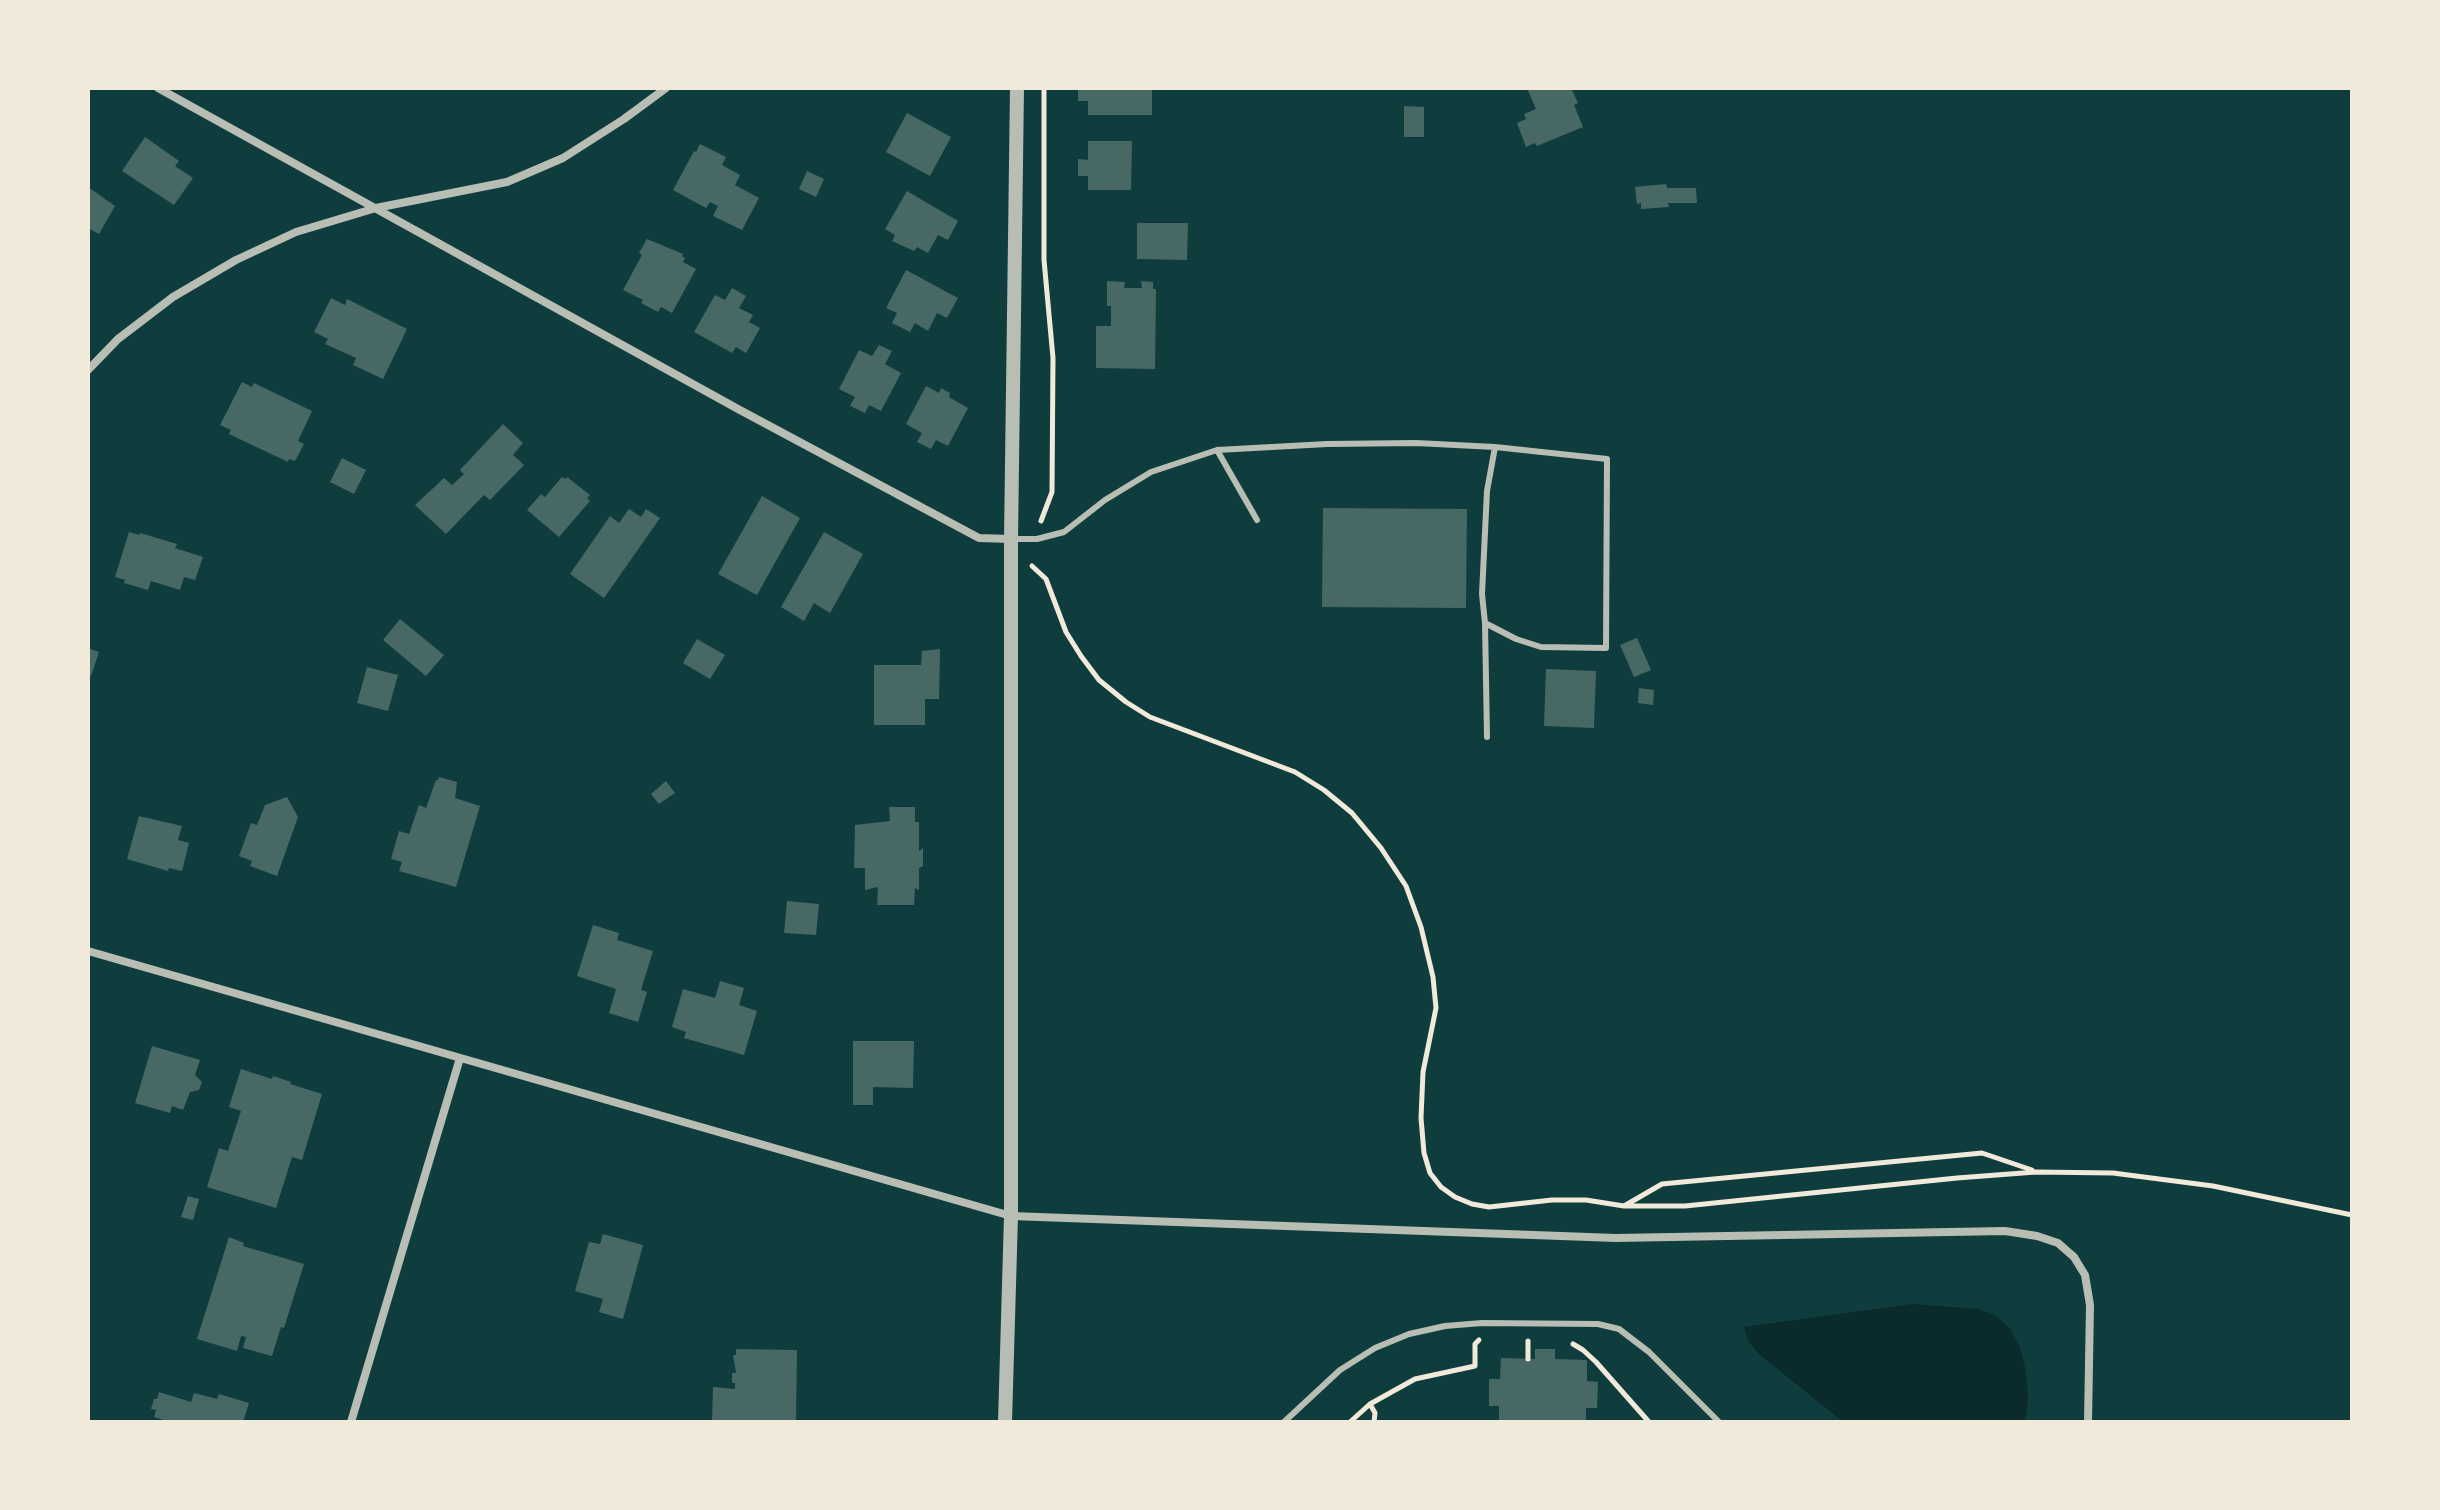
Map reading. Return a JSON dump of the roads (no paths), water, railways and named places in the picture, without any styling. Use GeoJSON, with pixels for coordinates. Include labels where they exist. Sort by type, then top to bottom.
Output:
{"type":"FeatureCollection","features":[{"type":"Feature","properties":{"kind":"street"},"geometry":{"type":"LineString","coordinates":[[158,88],[738,409],[979,538],[1011,539]]}},
{"type":"Feature","properties":{"kind":"street"},"geometry":{"type":"LineString","coordinates":[[88,370],[118,339],[173,297],[236,260],[296,232],[376,208],[507,182],[563,158],[666,88]]}},
{"type":"Feature","properties":{"kind":"street"},"geometry":{"type":"LineString","coordinates":[[1005,1422],[1011,1216],[1011,539],[1017,88]]}},
{"type":"Feature","properties":{"kind":"street"},"geometry":{"type":"LineString","coordinates":[[88,951],[1011,1216],[1616,1238],[2005,1231],[2037,1236],[2058,1243],[2074,1257],[2085,1275],[2090,1305],[2088,1422]]}},
{"type":"Feature","properties":{"kind":"street"},"geometry":{"type":"LineString","coordinates":[[351,1422],[460,1058]]}},
{"type":"Feature","properties":{"kind":"lane"},"geometry":{"type":"LineString","coordinates":[[1011,539],[1037,539],[1064,532],[1105,500],[1151,472],[1217,450],[1416,443],[1495,447],[1607,459],[1606,648],[1541,647],[1516,639],[1485,623]]}},
{"type":"Feature","properties":{"kind":"lane"},"geometry":{"type":"LineString","coordinates":[[1487,737],[1482,594],[1487,491],[1495,447]]}},
{"type":"Feature","properties":{"kind":"lane"},"geometry":{"type":"LineString","coordinates":[[1217,450],[1257,520]]}},
{"type":"Feature","properties":{"kind":"lane"},"geometry":{"type":"LineString","coordinates":[[1284,1422],[1340,1370],[1375,1348],[1433,1328],[1482,1323],[1598,1324],[1619,1329],[1649,1352],[1719,1422]]}},
{"type":"Feature","properties":{"kind":"water"},"geometry":{"type":"Polygon","coordinates":[[[1912,1304],[1979,1309],[1995,1315],[2010,1329],[2020,1348],[2026,1372],[2028,1400],[2025,1422],[1843,1422],[1759,1354],[1748,1341],[1744,1327],[1912,1304]]]}}]}
